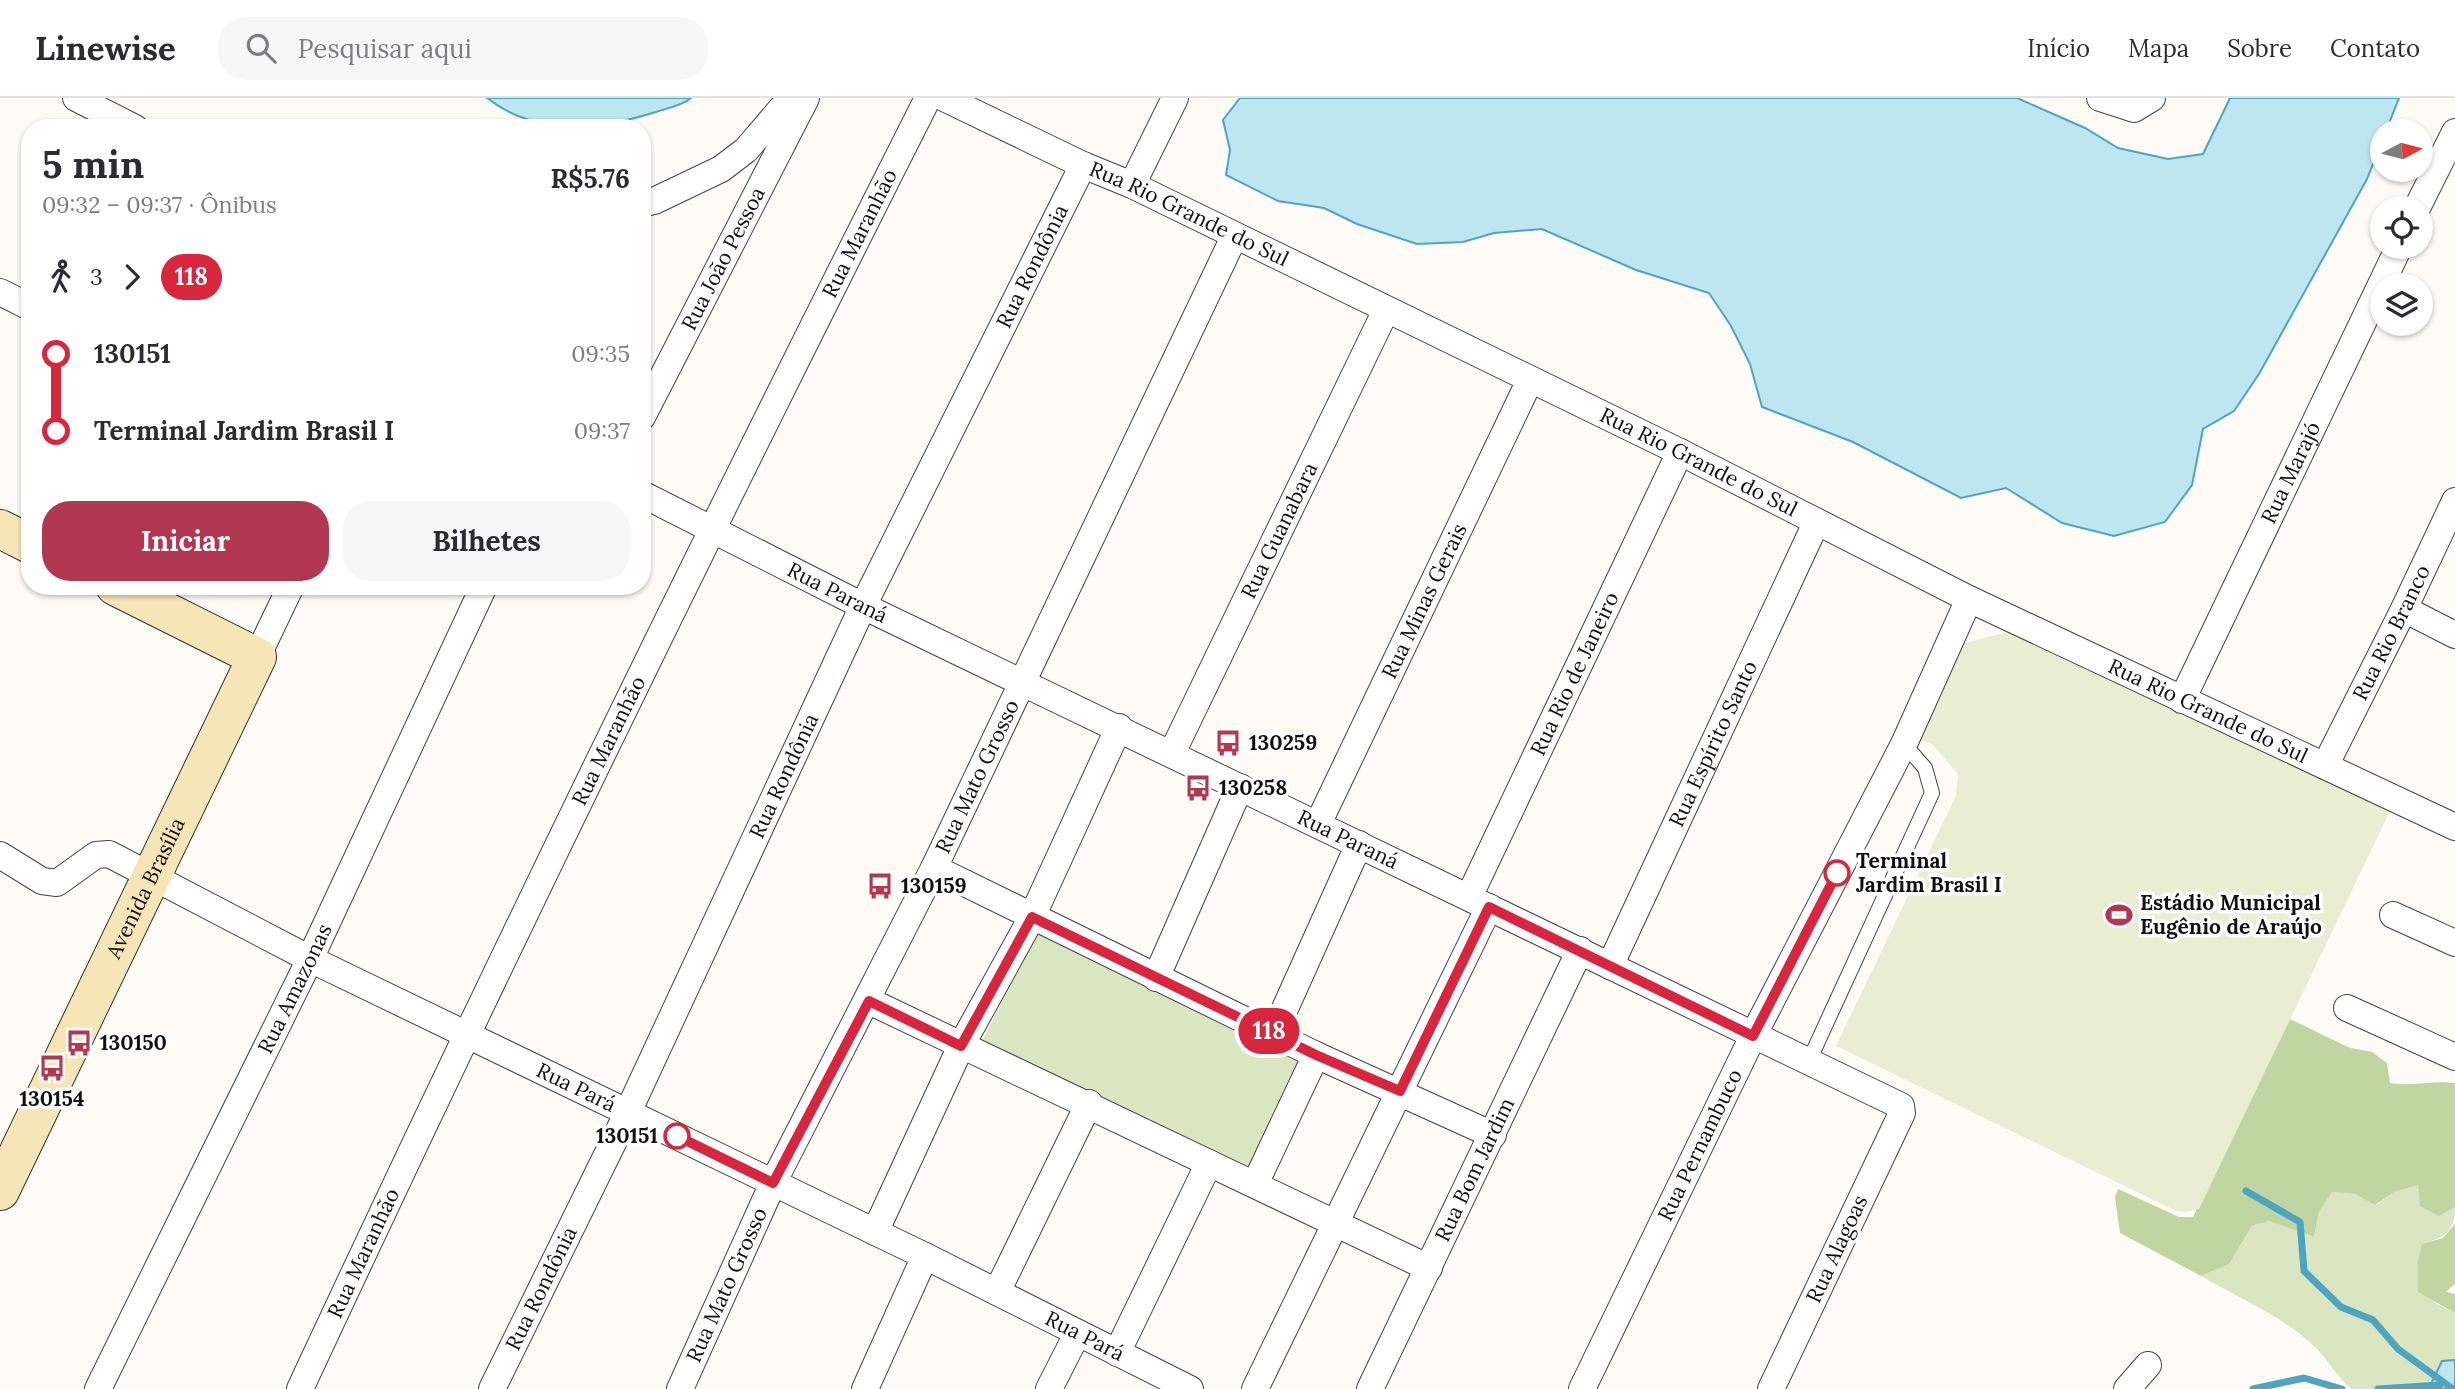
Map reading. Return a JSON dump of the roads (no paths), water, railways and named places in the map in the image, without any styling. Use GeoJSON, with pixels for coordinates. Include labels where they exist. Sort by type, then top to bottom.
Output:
{"type":"FeatureCollection","features":[{"type":"Feature","properties":{"kind":"street"},"geometry":{"type":"LineString","coordinates":[[76,98],[117,119]]}},
{"type":"Feature","properties":{"kind":"street","name":"Rua Maranhão"},"geometry":{"type":"LineString","coordinates":[[300,1389],[465,1035],[711,528],[928,98]]}},
{"type":"Feature","properties":{"kind":"street","name":"Rua Rio Grande do Sul"},"geometry":{"type":"LineString","coordinates":[[944,98],[987,107],[1083,165],[1132,185],[1680,452],[1969,599],[2455,827]]}},
{"type":"Feature","properties":{"kind":"street"},"geometry":{"type":"LineString","coordinates":[[1132,185],[1175,98]]}},
{"type":"Feature","properties":{"kind":"street"},"geometry":{"type":"LineString","coordinates":[[2100,98],[2134,109],[2152,99]]}},
{"type":"Feature","properties":{"kind":"street"},"geometry":{"type":"LineString","coordinates":[[651,202],[721,169],[746,150],[781,109],[804,102]]}},
{"type":"Feature","properties":{"kind":"street","name":"Rua João Pessoa"},"geometry":{"type":"LineString","coordinates":[[651,400],[804,102]]}},
{"type":"Feature","properties":{"kind":"street"},"geometry":{"type":"LineString","coordinates":[[2423,196],[2455,132]]}},
{"type":"Feature","properties":{"kind":"street","name":"Rua Rondônia"},"geometry":{"type":"LineString","coordinates":[[492,1389],[628,1112],[863,606],[1083,165]]}},
{"type":"Feature","properties":{"kind":"street","name":"Rua Mato Grosso"},"geometry":{"type":"LineString","coordinates":[[680,1389],[773,1183],[869,1001],[934,868],[1234,237]]}},
{"type":"Feature","properties":{"kind":"street","name":"Rua Marajó"},"geometry":{"type":"LineString","coordinates":[[2182,700],[2393,259]]}},
{"type":"Feature","properties":{"kind":"street"},"geometry":{"type":"LineString","coordinates":[[0,292],[21,302]]}},
{"type":"Feature","properties":{"kind":"street","name":"Rua Guanabara"},"geometry":{"type":"LineString","coordinates":[[1172,753],[1386,310]]}},
{"type":"Feature","properties":{"kind":"street","name":"Rua Minas Gerais"},"geometry":{"type":"LineString","coordinates":[[1318,824],[1530,380]]}},
{"type":"Feature","properties":{"kind":"street","name":"Rua Rio de Janeiro"},"geometry":{"type":"LineString","coordinates":[[1255,1389],[1400,1091],[1479,902],[1680,452]]}},
{"type":"Feature","properties":{"kind":"street","name":"Rua Paraná"},"geometry":{"type":"LineString","coordinates":[[651,498],[863,606],[1119,727],[1903,1108]]}},
{"type":"Feature","properties":{"kind":"street","name":"Rua Rio Branco"},"geometry":{"type":"LineString","coordinates":[[2325,766],[2455,500]]}},
{"type":"Feature","properties":{"kind":"street","name":"Rua Espírito Santo"},"geometry":{"type":"LineString","coordinates":[[1610,966],[1816,523]]}},
{"type":"Feature","properties":{"kind":"street"},"geometry":{"type":"LineString","coordinates":[[0,529],[21,540]]}},
{"type":"Feature","properties":{"kind":"street"},"geometry":{"type":"LineString","coordinates":[[133,595],[257,657]]}},
{"type":"Feature","properties":{"kind":"street","name":"Avenida Brasília"},"geometry":{"type":"LineString","coordinates":[[0,1190],[287,595]]}},
{"type":"Feature","properties":{"kind":"street","name":"Rua Amazonas"},"geometry":{"type":"LineString","coordinates":[[98,1389],[310,958],[480,595]]}},
{"type":"Feature","properties":{"kind":"street","name":"Rua Pernambuco"},"geometry":{"type":"LineString","coordinates":[[1582,1389],[1753,1036],[1903,744],[1969,599]]}},
{"type":"Feature","properties":{"kind":"street"},"geometry":{"type":"LineString","coordinates":[[2404,609],[2455,635]]}},
{"type":"Feature","properties":{"kind":"street"},"geometry":{"type":"LineString","coordinates":[[876,1232],[961,1046],[1032,917],[1119,727]]}},
{"type":"Feature","properties":{"kind":"street"},"geometry":{"type":"LineString","coordinates":[[1156,978],[1240,787]]}},
{"type":"Feature","properties":{"kind":"street"},"geometry":{"type":"LineString","coordinates":[[1274,1033],[1359,845]]}},
{"type":"Feature","properties":{"kind":"street","name":"Rua Pará"},"geometry":{"type":"LineString","coordinates":[[0,855],[42,881],[57,883],[102,854],[109,854],[465,1035],[876,1232],[1190,1389]]}},
{"type":"Feature","properties":{"kind":"street"},"geometry":{"type":"LineString","coordinates":[[934,868],[1316,1055],[1493,1135]]}},
{"type":"Feature","properties":{"kind":"street"},"geometry":{"type":"LineString","coordinates":[[2393,915],[2455,943]]}},
{"type":"Feature","properties":{"kind":"street","name":"Rua Bom Jardim"},"geometry":{"type":"LineString","coordinates":[[1370,1389],[1580,950]]}},
{"type":"Feature","properties":{"kind":"street"},"geometry":{"type":"LineString","coordinates":[[869,1001],[961,1046],[1089,1103],[1429,1268]]}},
{"type":"Feature","properties":{"kind":"street"},"geometry":{"type":"LineString","coordinates":[[2347,1008],[2455,1057]]}},
{"type":"Feature","properties":{"kind":"street"},"geometry":{"type":"LineString","coordinates":[[1255,1184],[1316,1055]]}},
{"type":"Feature","properties":{"kind":"street"},"geometry":{"type":"LineString","coordinates":[[997,1292],[1089,1103]]}},
{"type":"Feature","properties":{"kind":"street","name":"Rua Alagoas"},"geometry":{"type":"LineString","coordinates":[[1771,1389],[1903,1108]]}},
{"type":"Feature","properties":{"kind":"street"},"geometry":{"type":"LineString","coordinates":[[1117,1353],[1209,1163]]}},
{"type":"Feature","properties":{"kind":"street"},"geometry":{"type":"LineString","coordinates":[[865,1389],[925,1256]]}},
{"type":"Feature","properties":{"kind":"street"},"geometry":{"type":"LineString","coordinates":[[1049,1389],[1077,1334]]}},
{"type":"Feature","properties":{"kind":"street"},"geometry":{"type":"LineString","coordinates":[[2127,1389],[2147,1365]]}},
{"type":"Feature","properties":{"kind":"lane"},"geometry":{"type":"LineString","coordinates":[[1808,1063],[1932,793],[1925,768],[1903,744]]}},
{"type":"Feature","properties":{"kind":"water"},"geometry":{"type":"Polygon","coordinates":[[[487,98],[691,98],[679,105],[630,119],[526,119],[506,111],[487,98]]]}},
{"type":"Feature","properties":{"kind":"water"},"geometry":{"type":"Polygon","coordinates":[[[1240,98],[2017,98],[2085,128],[2118,148],[2168,159],[2203,154],[2230,98],[2399,98],[2391,119],[2370,119],[2370,172],[2367,179],[2259,374],[2234,411],[2203,429],[2192,485],[2165,522],[2114,536],[2062,523],[2006,488],[1961,498],[1853,442],[1762,407],[1750,364],[1731,326],[1709,293],[1636,270],[1542,229],[1494,233],[1463,242],[1417,244],[1357,224],[1324,208],[1278,201],[1226,175],[1230,150],[1223,120],[1240,98]]]}},
{"type":"Feature","properties":{"kind":"water"},"geometry":{"type":"Polygon","coordinates":[[[2455,1360],[2455,1389],[2432,1389],[2430,1386],[2442,1361],[2455,1360]]]}},
{"type":"Feature","properties":{"kind":"waterway"},"geometry":{"type":"LineString","coordinates":[[2246,1191],[2300,1222],[2304,1271],[2341,1307],[2373,1320],[2398,1349],[2453,1389]]}},
{"type":"Feature","properties":{"kind":"waterway"},"geometry":{"type":"LineString","coordinates":[[2253,1389],[2304,1378],[2342,1389]]}},
{"type":"Feature","properties":{"kind":"waterway"},"geometry":{"type":"LineString","coordinates":[[2378,1389],[2440,1385]]}},
{"type":"Feature","properties":{"kind":"place","name":"130259"},"geometry":{"type":"Point","coordinates":[1228,743]}},
{"type":"Feature","properties":{"kind":"place","name":"130258"},"geometry":{"type":"Point","coordinates":[1198,788]}},
{"type":"Feature","properties":{"kind":"place","name":"Terminal Jardim Brasil I"},"geometry":{"type":"Point","coordinates":[1837,873]}},
{"type":"Feature","properties":{"kind":"place","name":"130159"},"geometry":{"type":"Point","coordinates":[880,886]}},
{"type":"Feature","properties":{"kind":"place","name":"Estádio Municipal Eugênio de Araújo"},"geometry":{"type":"Point","coordinates":[2119,915]}},
{"type":"Feature","properties":{"kind":"place","name":"130150"},"geometry":{"type":"Point","coordinates":[79,1043]}},
{"type":"Feature","properties":{"kind":"place","name":"130154"},"geometry":{"type":"Point","coordinates":[52,1068]}},
{"type":"Feature","properties":{"kind":"place","name":"130151"},"geometry":{"type":"Point","coordinates":[677,1136]}}]}
